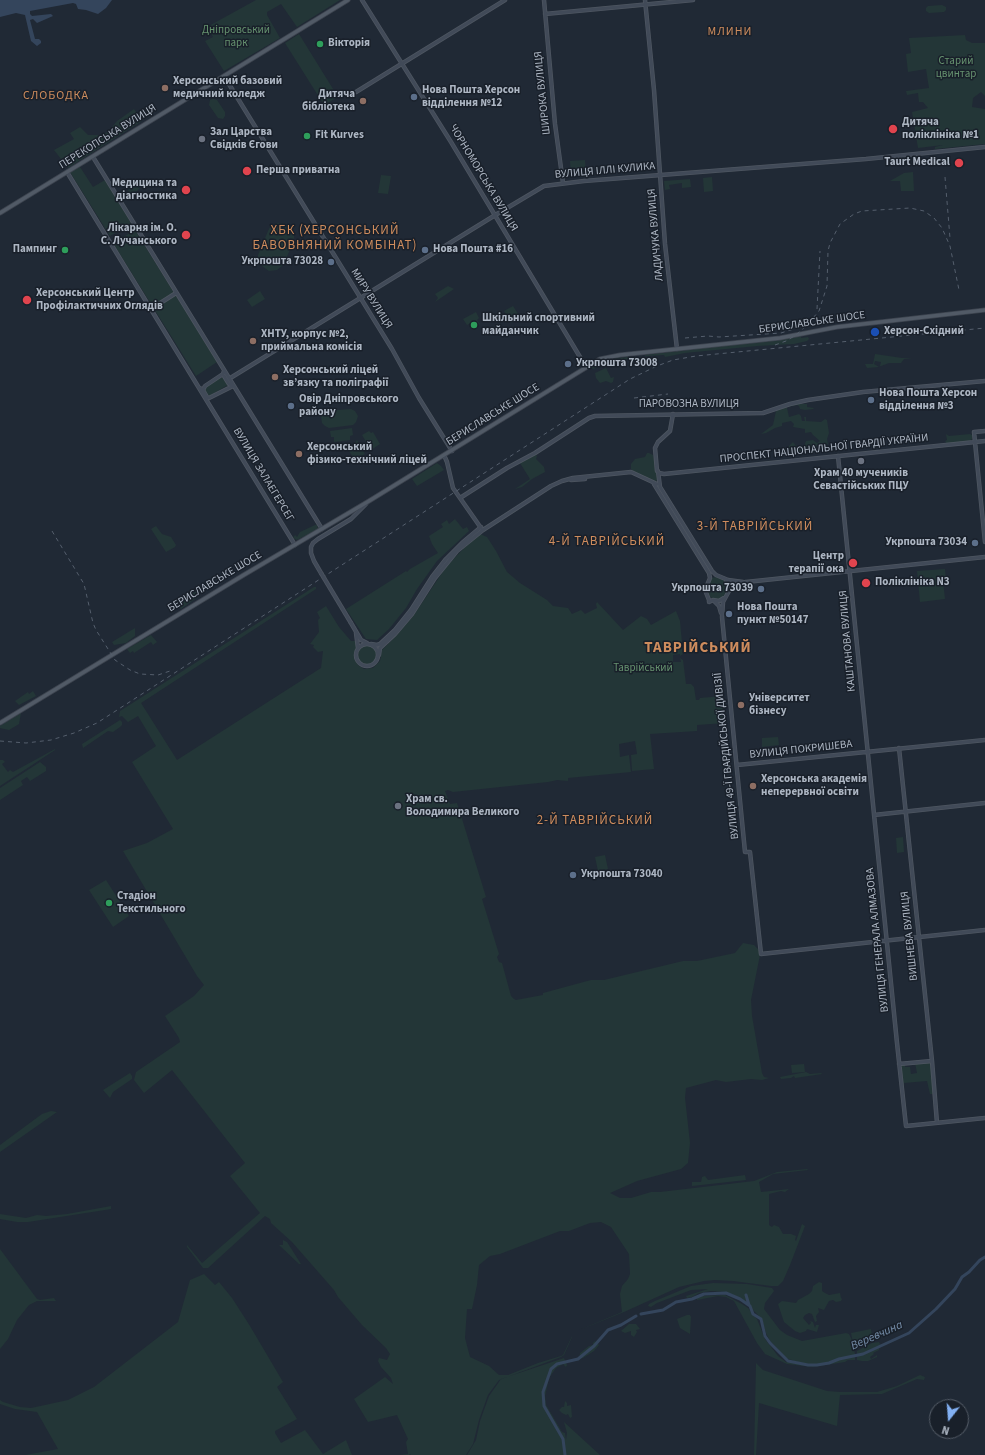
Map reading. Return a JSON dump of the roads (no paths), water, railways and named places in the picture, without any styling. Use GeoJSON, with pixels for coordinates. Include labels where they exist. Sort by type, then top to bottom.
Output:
{"type":"FeatureCollection","features":[{"type":"Feature","properties":{"kind":"main road","name":"ПЕРЕКОПСЬКА ВУЛИЦЯ"},"geometry":{"type":"LineString","coordinates":[[0,214],[348,0]]}},
{"type":"Feature","properties":{"kind":"main road","name":"БЕРИСЛАВСЬКЕ ШОСЕ"},"geometry":{"type":"LineString","coordinates":[[0,723],[369,501],[600,359],[780,338],[837,327],[985,310]]}},
{"type":"Feature","properties":{"kind":"street","name":"ЧОРНОМОРСЬКА ВУЛИЦЯ"},"geometry":{"type":"LineString","coordinates":[[362,0],[453,146],[586,367]]}},
{"type":"Feature","properties":{"kind":"street"},"geometry":{"type":"LineString","coordinates":[[356,92],[505,0]]}},
{"type":"Feature","properties":{"kind":"street","name":"ШИРОКА ВУЛИЦЯ"},"geometry":{"type":"LineString","coordinates":[[544,0],[554,124],[563,183]]}},
{"type":"Feature","properties":{"kind":"street","name":"ЛАДИЧУКА ВУЛИЦЯ"},"geometry":{"type":"LineString","coordinates":[[645,0],[665,244],[677,349]]}},
{"type":"Feature","properties":{"kind":"street"},"geometry":{"type":"LineString","coordinates":[[545,14],[693,0]]}},
{"type":"Feature","properties":{"kind":"street","name":"МИРУ ВУЛИЦЯ"},"geometry":{"type":"LineString","coordinates":[[224,76],[392,349],[419,398],[452,450]]}},
{"type":"Feature","properties":{"kind":"street","name":"ВУЛИЦЯ ІЛЛІ КУЛИКА"},"geometry":{"type":"LineString","coordinates":[[227,380],[494,216],[539,189],[550,185],[985,148]]}},
{"type":"Feature","properties":{"kind":"street"},"geometry":{"type":"LineString","coordinates":[[93,157],[224,371],[227,380],[233,386]]}},
{"type":"Feature","properties":{"kind":"street"},"geometry":{"type":"LineString","coordinates":[[67,172],[194,379],[200,386],[227,380]]}},
{"type":"Feature","properties":{"kind":"street"},"geometry":{"type":"LineString","coordinates":[[151,309],[176,293]]}},
{"type":"Feature","properties":{"kind":"street","name":"ВУЛИЦЯ ЗАЛАЕГЕРСЕГ"},"geometry":{"type":"LineString","coordinates":[[194,379],[294,545]]}},
{"type":"Feature","properties":{"kind":"street"},"geometry":{"type":"LineString","coordinates":[[215,414],[210,403],[211,398],[227,380]]}},
{"type":"Feature","properties":{"kind":"street","name":"ВУЛИЦЯ ЗАЛАЕГЕРСЕГ"},"geometry":{"type":"LineString","coordinates":[[227,380],[233,386],[322,529]]}},
{"type":"Feature","properties":{"kind":"street","name":"ПАРОВОЗНА ВУЛИЦЯ"},"geometry":{"type":"LineString","coordinates":[[460,498],[507,468],[535,453],[589,418],[604,414],[763,413],[808,400],[863,392],[985,381]]}},
{"type":"Feature","properties":{"kind":"street"},"geometry":{"type":"LineString","coordinates":[[205,386],[201,390],[207,397],[214,396]]}},
{"type":"Feature","properties":{"kind":"street"},"geometry":{"type":"LineString","coordinates":[[673,414],[670,431],[654,448],[658,483],[682,529],[711,572],[722,577],[746,582]]}},
{"type":"Feature","properties":{"kind":"street"},"geometry":{"type":"LineString","coordinates":[[985,431],[974,432],[985,542]]}},
{"type":"Feature","properties":{"kind":"street","name":"ПРОСПЕКТ НАЦІОНАЛЬНОЇ ГВАРДІЇ УКРАЇНИ"},"geometry":{"type":"LineString","coordinates":[[664,474],[985,441]]}},
{"type":"Feature","properties":{"kind":"street"},"geometry":{"type":"LineString","coordinates":[[444,455],[453,488],[482,528]]}},
{"type":"Feature","properties":{"kind":"street","name":"КАШТАНОВА ВУЛИЦЯ"},"geometry":{"type":"LineString","coordinates":[[838,456],[867,751]]}},
{"type":"Feature","properties":{"kind":"street"},"geometry":{"type":"LineString","coordinates":[[657,470],[659,473],[664,474],[658,483]]}},
{"type":"Feature","properties":{"kind":"street"},"geometry":{"type":"LineString","coordinates":[[358,648],[364,644],[380,644],[395,630],[411,610],[432,577],[446,559],[462,543],[482,528],[534,498],[551,486],[566,479],[631,472],[658,483],[711,572],[705,592],[709,602],[712,600],[719,601],[725,597]]}},
{"type":"Feature","properties":{"kind":"street"},"geometry":{"type":"LineString","coordinates":[[369,501],[351,519],[315,541],[311,547],[311,553],[316,566],[355,631],[362,641],[377,648],[379,655]]}},
{"type":"Feature","properties":{"kind":"street"},"geometry":{"type":"LineString","coordinates":[[333,522],[336,523],[337,528]]}},
{"type":"Feature","properties":{"kind":"street"},"geometry":{"type":"LineString","coordinates":[[355,631],[358,648],[356,654],[357,658],[359,662],[365,666],[369,666],[376,662],[380,648],[395,634],[412,614],[446,563],[482,528]]}},
{"type":"Feature","properties":{"kind":"street"},"geometry":{"type":"LineString","coordinates":[[682,529],[686,531],[694,542],[701,558]]}},
{"type":"Feature","properties":{"kind":"street"},"geometry":{"type":"LineString","coordinates":[[722,617],[722,605],[729,590],[736,585],[746,582],[985,557]]}},
{"type":"Feature","properties":{"kind":"street"},"geometry":{"type":"LineString","coordinates":[[709,580],[714,577],[722,577],[728,582],[729,590]]}},
{"type":"Feature","properties":{"kind":"street"},"geometry":{"type":"LineString","coordinates":[[712,600],[719,606],[722,617]]}},
{"type":"Feature","properties":{"kind":"street","name":"ВУЛИЦЯ 49-Ї ГВАРДІЙСЬКОЇ ДИВІЗІЇ"},"geometry":{"type":"LineString","coordinates":[[722,617],[745,852],[750,852],[761,954],[886,940]]}},
{"type":"Feature","properties":{"kind":"street","name":"ВУЛИЦЯ ПОКРИШЕВА"},"geometry":{"type":"LineString","coordinates":[[737,765],[985,740]]}},
{"type":"Feature","properties":{"kind":"street","name":"ВИШНЕВА ВУЛИЦЯ"},"geometry":{"type":"LineString","coordinates":[[899,748],[932,1061],[937,1123]]}},
{"type":"Feature","properties":{"kind":"street","name":"ВУЛИЦЯ ГЕНЕРАЛА АЛМАЗОВА"},"geometry":{"type":"LineString","coordinates":[[867,751],[906,1126],[937,1123]]}},
{"type":"Feature","properties":{"kind":"street"},"geometry":{"type":"LineString","coordinates":[[874,815],[985,803]]}},
{"type":"Feature","properties":{"kind":"street"},"geometry":{"type":"LineString","coordinates":[[886,940],[985,930]]}},
{"type":"Feature","properties":{"kind":"street"},"geometry":{"type":"LineString","coordinates":[[899,1064],[932,1061]]}},
{"type":"Feature","properties":{"kind":"street"},"geometry":{"type":"LineString","coordinates":[[937,1123],[985,1118]]}},
{"type":"Feature","properties":{"kind":"water"},"geometry":{"type":"Polygon","coordinates":[[[0,0],[112,0],[106,8],[98,14],[78,9],[76,4],[73,3],[30,11],[32,16],[51,14],[53,16],[37,23],[33,19],[30,20],[35,39],[39,39],[41,41],[41,43],[37,46],[31,41],[25,15],[16,13],[0,17],[0,0]]]}},
{"type":"Feature","properties":{"kind":"waterway","name":"Веревчина"},"geometry":{"type":"LineString","coordinates":[[641,1314],[663,1310],[676,1302],[692,1299],[704,1294],[726,1293],[740,1299],[750,1306],[753,1314],[761,1319],[765,1336],[788,1361],[808,1365],[817,1365],[863,1354],[909,1333],[936,1309],[955,1289],[962,1277],[985,1257]]}},
{"type":"Feature","properties":{"kind":"waterway","name":"Веревчина"},"geometry":{"type":"LineString","coordinates":[[746,1295],[749,1305]]}},
{"type":"Feature","properties":{"kind":"waterway","name":"Веревчина"},"geometry":{"type":"LineString","coordinates":[[565,1455],[563,1439],[544,1406],[543,1392],[551,1369],[557,1364],[578,1359],[594,1346],[608,1330],[621,1325],[636,1316]]}},
{"type":"Feature","properties":{"kind":"railway"},"geometry":{"type":"LineString","coordinates":[[945,177],[950,238]]}},
{"type":"Feature","properties":{"kind":"railway"},"geometry":{"type":"LineString","coordinates":[[775,345],[796,335],[819,311],[827,286],[828,251],[830,243],[840,224],[854,214],[862,211],[910,208],[924,211],[934,218],[942,228],[950,246],[959,290]]}},
{"type":"Feature","properties":{"kind":"railway"},"geometry":{"type":"LineString","coordinates":[[817,309],[820,251]]}},
{"type":"Feature","properties":{"kind":"railway"},"geometry":{"type":"LineString","coordinates":[[685,338],[781,333],[803,326]]}},
{"type":"Feature","properties":{"kind":"railway"},"geometry":{"type":"LineString","coordinates":[[0,741],[26,743],[51,740],[74,733],[97,723],[630,379],[657,366],[673,360],[696,356],[985,328]]}},
{"type":"Feature","properties":{"kind":"railway"},"geometry":{"type":"LineString","coordinates":[[634,398],[668,394]]}},
{"type":"Feature","properties":{"kind":"railway"},"geometry":{"type":"LineString","coordinates":[[52,531],[84,584],[93,623],[115,660],[130,670],[140,674],[158,675],[173,670]]}},
{"type":"Feature","properties":{"kind":"place","name":"Вікторія"},"geometry":{"type":"Point","coordinates":[320,44]}},
{"type":"Feature","properties":{"kind":"place","name":"Херсонський базовий медичний коледж"},"geometry":{"type":"Point","coordinates":[165,88]}},
{"type":"Feature","properties":{"kind":"place","name":"Нова Пошта Херсон відділення №12"},"geometry":{"type":"Point","coordinates":[414,97]}},
{"type":"Feature","properties":{"kind":"place","name":"Дитяча бібліотека"},"geometry":{"type":"Point","coordinates":[363,101]}},
{"type":"Feature","properties":{"kind":"place","name":"Дитяча поліклініка №1"},"geometry":{"type":"Point","coordinates":[893,129]}},
{"type":"Feature","properties":{"kind":"place","name":"Fit Kurves"},"geometry":{"type":"Point","coordinates":[307,136]}},
{"type":"Feature","properties":{"kind":"place","name":"Зал Царства Свідків Єгови"},"geometry":{"type":"Point","coordinates":[202,139]}},
{"type":"Feature","properties":{"kind":"place","name":"Taurt Medical"},"geometry":{"type":"Point","coordinates":[959,163]}},
{"type":"Feature","properties":{"kind":"place","name":"Перша приватна"},"geometry":{"type":"Point","coordinates":[247,171]}},
{"type":"Feature","properties":{"kind":"place","name":"Медицина та діагностика"},"geometry":{"type":"Point","coordinates":[186,190]}},
{"type":"Feature","properties":{"kind":"place","name":"Лікарня ім. О. С. Лучанського"},"geometry":{"type":"Point","coordinates":[186,235]}},
{"type":"Feature","properties":{"kind":"place","name":"Пампинг"},"geometry":{"type":"Point","coordinates":[65,250]}},
{"type":"Feature","properties":{"kind":"place","name":"Нова Пошта #16"},"geometry":{"type":"Point","coordinates":[425,250]}},
{"type":"Feature","properties":{"kind":"place","name":"Укрпошта 73028"},"geometry":{"type":"Point","coordinates":[331,262]}},
{"type":"Feature","properties":{"kind":"place","name":"Херсонський Центр Профілактичних Оглядів"},"geometry":{"type":"Point","coordinates":[27,300]}},
{"type":"Feature","properties":{"kind":"place","name":"Шкільний спортивний майданчик"},"geometry":{"type":"Point","coordinates":[474,325]}},
{"type":"Feature","properties":{"kind":"place","name":"Херсон-Східний"},"geometry":{"type":"Point","coordinates":[875,332]}},
{"type":"Feature","properties":{"kind":"place","name":"ХНТУ, корпус №2, приймальна комісія"},"geometry":{"type":"Point","coordinates":[253,341]}},
{"type":"Feature","properties":{"kind":"place","name":"Укрпошта 73008"},"geometry":{"type":"Point","coordinates":[568,364]}},
{"type":"Feature","properties":{"kind":"place","name":"Херсонський ліцей зв’язку та поліграфії"},"geometry":{"type":"Point","coordinates":[275,377]}},
{"type":"Feature","properties":{"kind":"place","name":"Нова Пошта Херсон відділення №3"},"geometry":{"type":"Point","coordinates":[871,400]}},
{"type":"Feature","properties":{"kind":"place","name":"Овір Дніпровського району"},"geometry":{"type":"Point","coordinates":[291,406]}},
{"type":"Feature","properties":{"kind":"place","name":"Херсонський фізико-технічний ліцей"},"geometry":{"type":"Point","coordinates":[299,454]}},
{"type":"Feature","properties":{"kind":"place","name":"Храм 40 мучеників Севастійських ПЦУ"},"geometry":{"type":"Point","coordinates":[861,461]}},
{"type":"Feature","properties":{"kind":"place","name":"Укрпошта 73034"},"geometry":{"type":"Point","coordinates":[975,543]}},
{"type":"Feature","properties":{"kind":"place","name":"Центр терапії ока"},"geometry":{"type":"Point","coordinates":[853,563]}},
{"type":"Feature","properties":{"kind":"place","name":"Поліклініка N3"},"geometry":{"type":"Point","coordinates":[866,583]}},
{"type":"Feature","properties":{"kind":"place","name":"Укрпошта 73039"},"geometry":{"type":"Point","coordinates":[761,589]}},
{"type":"Feature","properties":{"kind":"place","name":"Нова Пошта пункт №50147"},"geometry":{"type":"Point","coordinates":[729,614]}},
{"type":"Feature","properties":{"kind":"place","name":"Університет бізнесу"},"geometry":{"type":"Point","coordinates":[741,705]}},
{"type":"Feature","properties":{"kind":"place","name":"Херсонська академія неперервної освіти"},"geometry":{"type":"Point","coordinates":[753,786]}},
{"type":"Feature","properties":{"kind":"place","name":"Храм св. Володимира Великого"},"geometry":{"type":"Point","coordinates":[398,806]}},
{"type":"Feature","properties":{"kind":"place","name":"Укрпошта 73040"},"geometry":{"type":"Point","coordinates":[573,875]}},
{"type":"Feature","properties":{"kind":"place","name":"Стадіон Текстильного"},"geometry":{"type":"Point","coordinates":[109,903]}},
{"type":"Feature","properties":{"kind":"district","name":"МЛИНИ"},"geometry":{"type":"Point","coordinates":[730,32]}},
{"type":"Feature","properties":{"kind":"district","name":"СЛОБОДКА"},"geometry":{"type":"Point","coordinates":[56,96]}},
{"type":"Feature","properties":{"kind":"district","name":"ХБК (ХЕРСОНСЬКИЙ БАВОВНЯНИЙ КОМБІНАТ)"},"geometry":{"type":"Point","coordinates":[335,238]}},
{"type":"Feature","properties":{"kind":"district","name":"3-Й ТАВРІЙСЬКИЙ"},"geometry":{"type":"Point","coordinates":[755,527]}},
{"type":"Feature","properties":{"kind":"district","name":"4-Й ТАВРІЙСЬКИЙ"},"geometry":{"type":"Point","coordinates":[607,542]}},
{"type":"Feature","properties":{"kind":"district","name":"ТАВРІЙСЬКИЙ"},"geometry":{"type":"Point","coordinates":[698,649]}},
{"type":"Feature","properties":{"kind":"district","name":"2-Й ТАВРІЙСЬКИЙ"},"geometry":{"type":"Point","coordinates":[595,821]}},
{"type":"Feature","properties":{"kind":"park label","name":"Дніпровський парк"},"geometry":{"type":"Point","coordinates":[236,37]}},
{"type":"Feature","properties":{"kind":"park label","name":"Старий цвинтар"},"geometry":{"type":"Point","coordinates":[956,68]}},
{"type":"Feature","properties":{"kind":"park label","name":"Таврійський"},"geometry":{"type":"Point","coordinates":[643,669]}}]}
